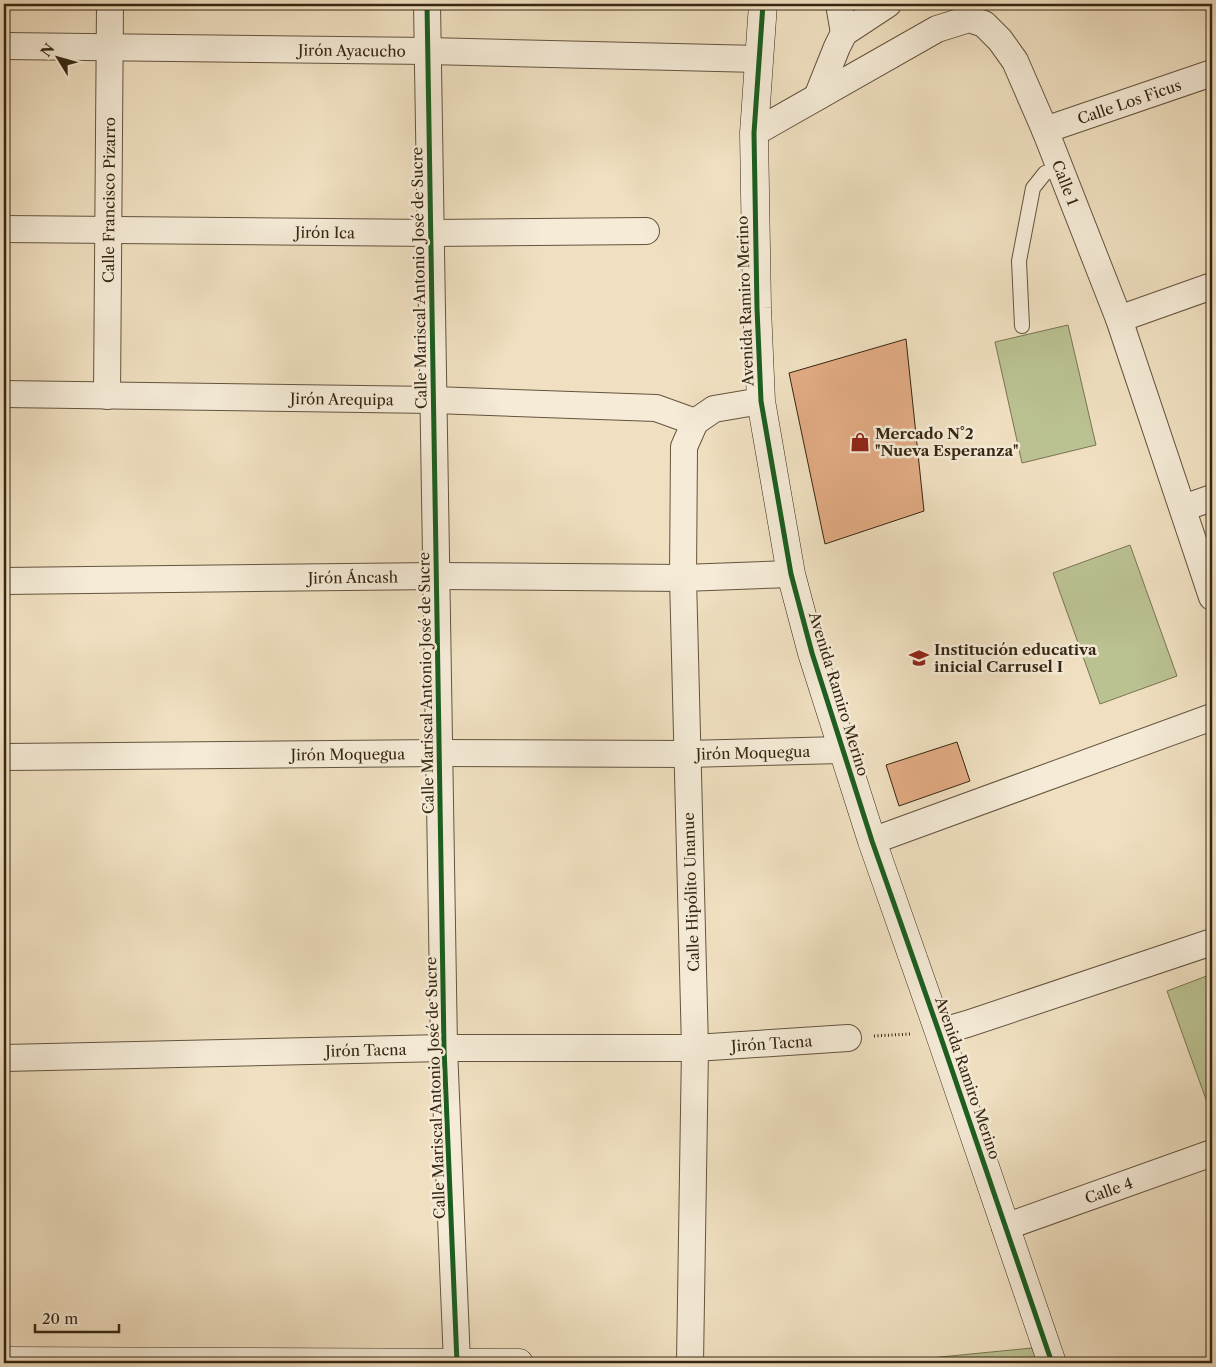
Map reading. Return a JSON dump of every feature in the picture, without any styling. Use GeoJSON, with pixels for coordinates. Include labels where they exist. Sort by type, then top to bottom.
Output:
{"type":"FeatureCollection","features":[{"type":"Feature","properties":{"kind":"street","name":"Calle Francisco Pizarro"},"geometry":{"type":"LineString","coordinates":[[107,396],[110,4]]}},
{"type":"Feature","properties":{"kind":"street","name":"Calle Mariscal Antonio José de Sucre"},"geometry":{"type":"LineString","coordinates":[[427,4],[444,1048],[457,1363]]}},
{"type":"Feature","properties":{"kind":"street","name":"Avenida Ramiro Merino"},"geometry":{"type":"LineString","coordinates":[[764,4],[754,133],[757,308],[761,401],[791,574],[812,653],[872,841],[1052,1363]]}},
{"type":"Feature","properties":{"kind":"street"},"geometry":{"type":"LineString","coordinates":[[839,4],[844,33]]}},
{"type":"Feature","properties":{"kind":"street"},"geometry":{"type":"LineString","coordinates":[[817,97],[844,33],[888,4]]}},
{"type":"Feature","properties":{"kind":"street","name":"Calle 1"},"geometry":{"type":"LineString","coordinates":[[754,133],[937,29],[969,18],[984,24],[1000,40],[1015,61],[1045,130],[1119,319],[1212,597]]}},
{"type":"Feature","properties":{"kind":"street","name":"Jirón Ayacucho"},"geometry":{"type":"LineString","coordinates":[[4,46],[428,51],[760,59]]}},
{"type":"Feature","properties":{"kind":"street","name":"Calle Los Ficus"},"geometry":{"type":"LineString","coordinates":[[1045,130],[1212,73]]}},
{"type":"Feature","properties":{"kind":"street","name":"Jirón Ica"},"geometry":{"type":"LineString","coordinates":[[4,229],[431,233],[646,231]]}},
{"type":"Feature","properties":{"kind":"street"},"geometry":{"type":"LineString","coordinates":[[1119,319],[1212,286]]}},
{"type":"Feature","properties":{"kind":"street","name":"Jirón Arequipa"},"geometry":{"type":"LineString","coordinates":[[4,394],[434,400],[656,408],[695,422]]}},
{"type":"Feature","properties":{"kind":"street"},"geometry":{"type":"LineString","coordinates":[[695,422],[714,409],[761,401]]}},
{"type":"Feature","properties":{"kind":"street","name":"Calle Hipólito Unanue"},"geometry":{"type":"LineString","coordinates":[[690,1363],[695,1048],[683,578],[684,447],[695,422]]}},
{"type":"Feature","properties":{"kind":"street"},"geometry":{"type":"LineString","coordinates":[[1183,508],[1212,498]]}},
{"type":"Feature","properties":{"kind":"street","name":"Jirón Áncash"},"geometry":{"type":"LineString","coordinates":[[4,581],[437,576],[683,578],[791,574]]}},
{"type":"Feature","properties":{"kind":"street"},"geometry":{"type":"LineString","coordinates":[[872,841],[1212,717]]}},
{"type":"Feature","properties":{"kind":"street","name":"Jirón Moquegua"},"geometry":{"type":"LineString","coordinates":[[4,757],[440,753],[687,754],[842,750]]}},
{"type":"Feature","properties":{"kind":"street"},"geometry":{"type":"LineString","coordinates":[[939,1032],[1212,942]]}},
{"type":"Feature","properties":{"kind":"street","name":"Jirón Tacna"},"geometry":{"type":"LineString","coordinates":[[4,1058],[444,1048],[695,1048],[848,1038]]}},
{"type":"Feature","properties":{"kind":"street","name":"Calle 4"},"geometry":{"type":"LineString","coordinates":[[1005,1227],[1212,1153]]}},
{"type":"Feature","properties":{"kind":"street"},"geometry":{"type":"LineString","coordinates":[[4,1360],[247,1363],[519,1363]]}},
{"type":"Feature","properties":{"kind":"lane"},"geometry":{"type":"LineString","coordinates":[[1022,326],[1019,261],[1033,188],[1045,173],[1060,168]]}},
{"type":"Feature","properties":{"kind":"path"},"geometry":{"type":"LineString","coordinates":[[848,1038],[939,1032]]}},
{"type":"Feature","properties":{"kind":"green space"},"geometry":{"type":"Polygon","coordinates":[[[1068,325],[1096,445],[1022,463],[995,342],[1068,325]]]}},
{"type":"Feature","properties":{"kind":"green space"},"geometry":{"type":"Polygon","coordinates":[[[1130,545],[1177,676],[1100,704],[1053,573],[1130,545]]]}},
{"type":"Feature","properties":{"kind":"green space"},"geometry":{"type":"Polygon","coordinates":[[[1212,974],[1212,1116],[1167,991],[1212,974]]]}},
{"type":"Feature","properties":{"kind":"green space"},"geometry":{"type":"Polygon","coordinates":[[[1032,1348],[1038,1363],[924,1363],[920,1359],[1032,1348]]]}},
{"type":"Feature","properties":{"kind":"building","name":"Mercado N°2 \"Nueva Esperanza\""},"geometry":{"type":"Polygon","coordinates":[[[906,339],[924,511],[825,544],[789,373],[906,339]]]}},
{"type":"Feature","properties":{"kind":"building"},"geometry":{"type":"Polygon","coordinates":[[[957,742],[970,781],[899,806],[886,765],[957,742]]]}},
{"type":"Feature","properties":{"kind":"cycle path"},"geometry":{"type":"LineString","coordinates":[[427,4],[444,1048],[457,1363]]}},
{"type":"Feature","properties":{"kind":"cycle path"},"geometry":{"type":"LineString","coordinates":[[763,4],[754,133],[757,308],[761,401],[791,574],[812,653],[872,841],[1052,1363]]}},
{"type":"Feature","properties":{"kind":"place","name":"Mercado N°2 \"Nueva Esperanza\""},"geometry":{"type":"Point","coordinates":[860,442]}},
{"type":"Feature","properties":{"kind":"place","name":"Institución educativa inicial Carrusel I"},"geometry":{"type":"Point","coordinates":[919,658]}}]}
